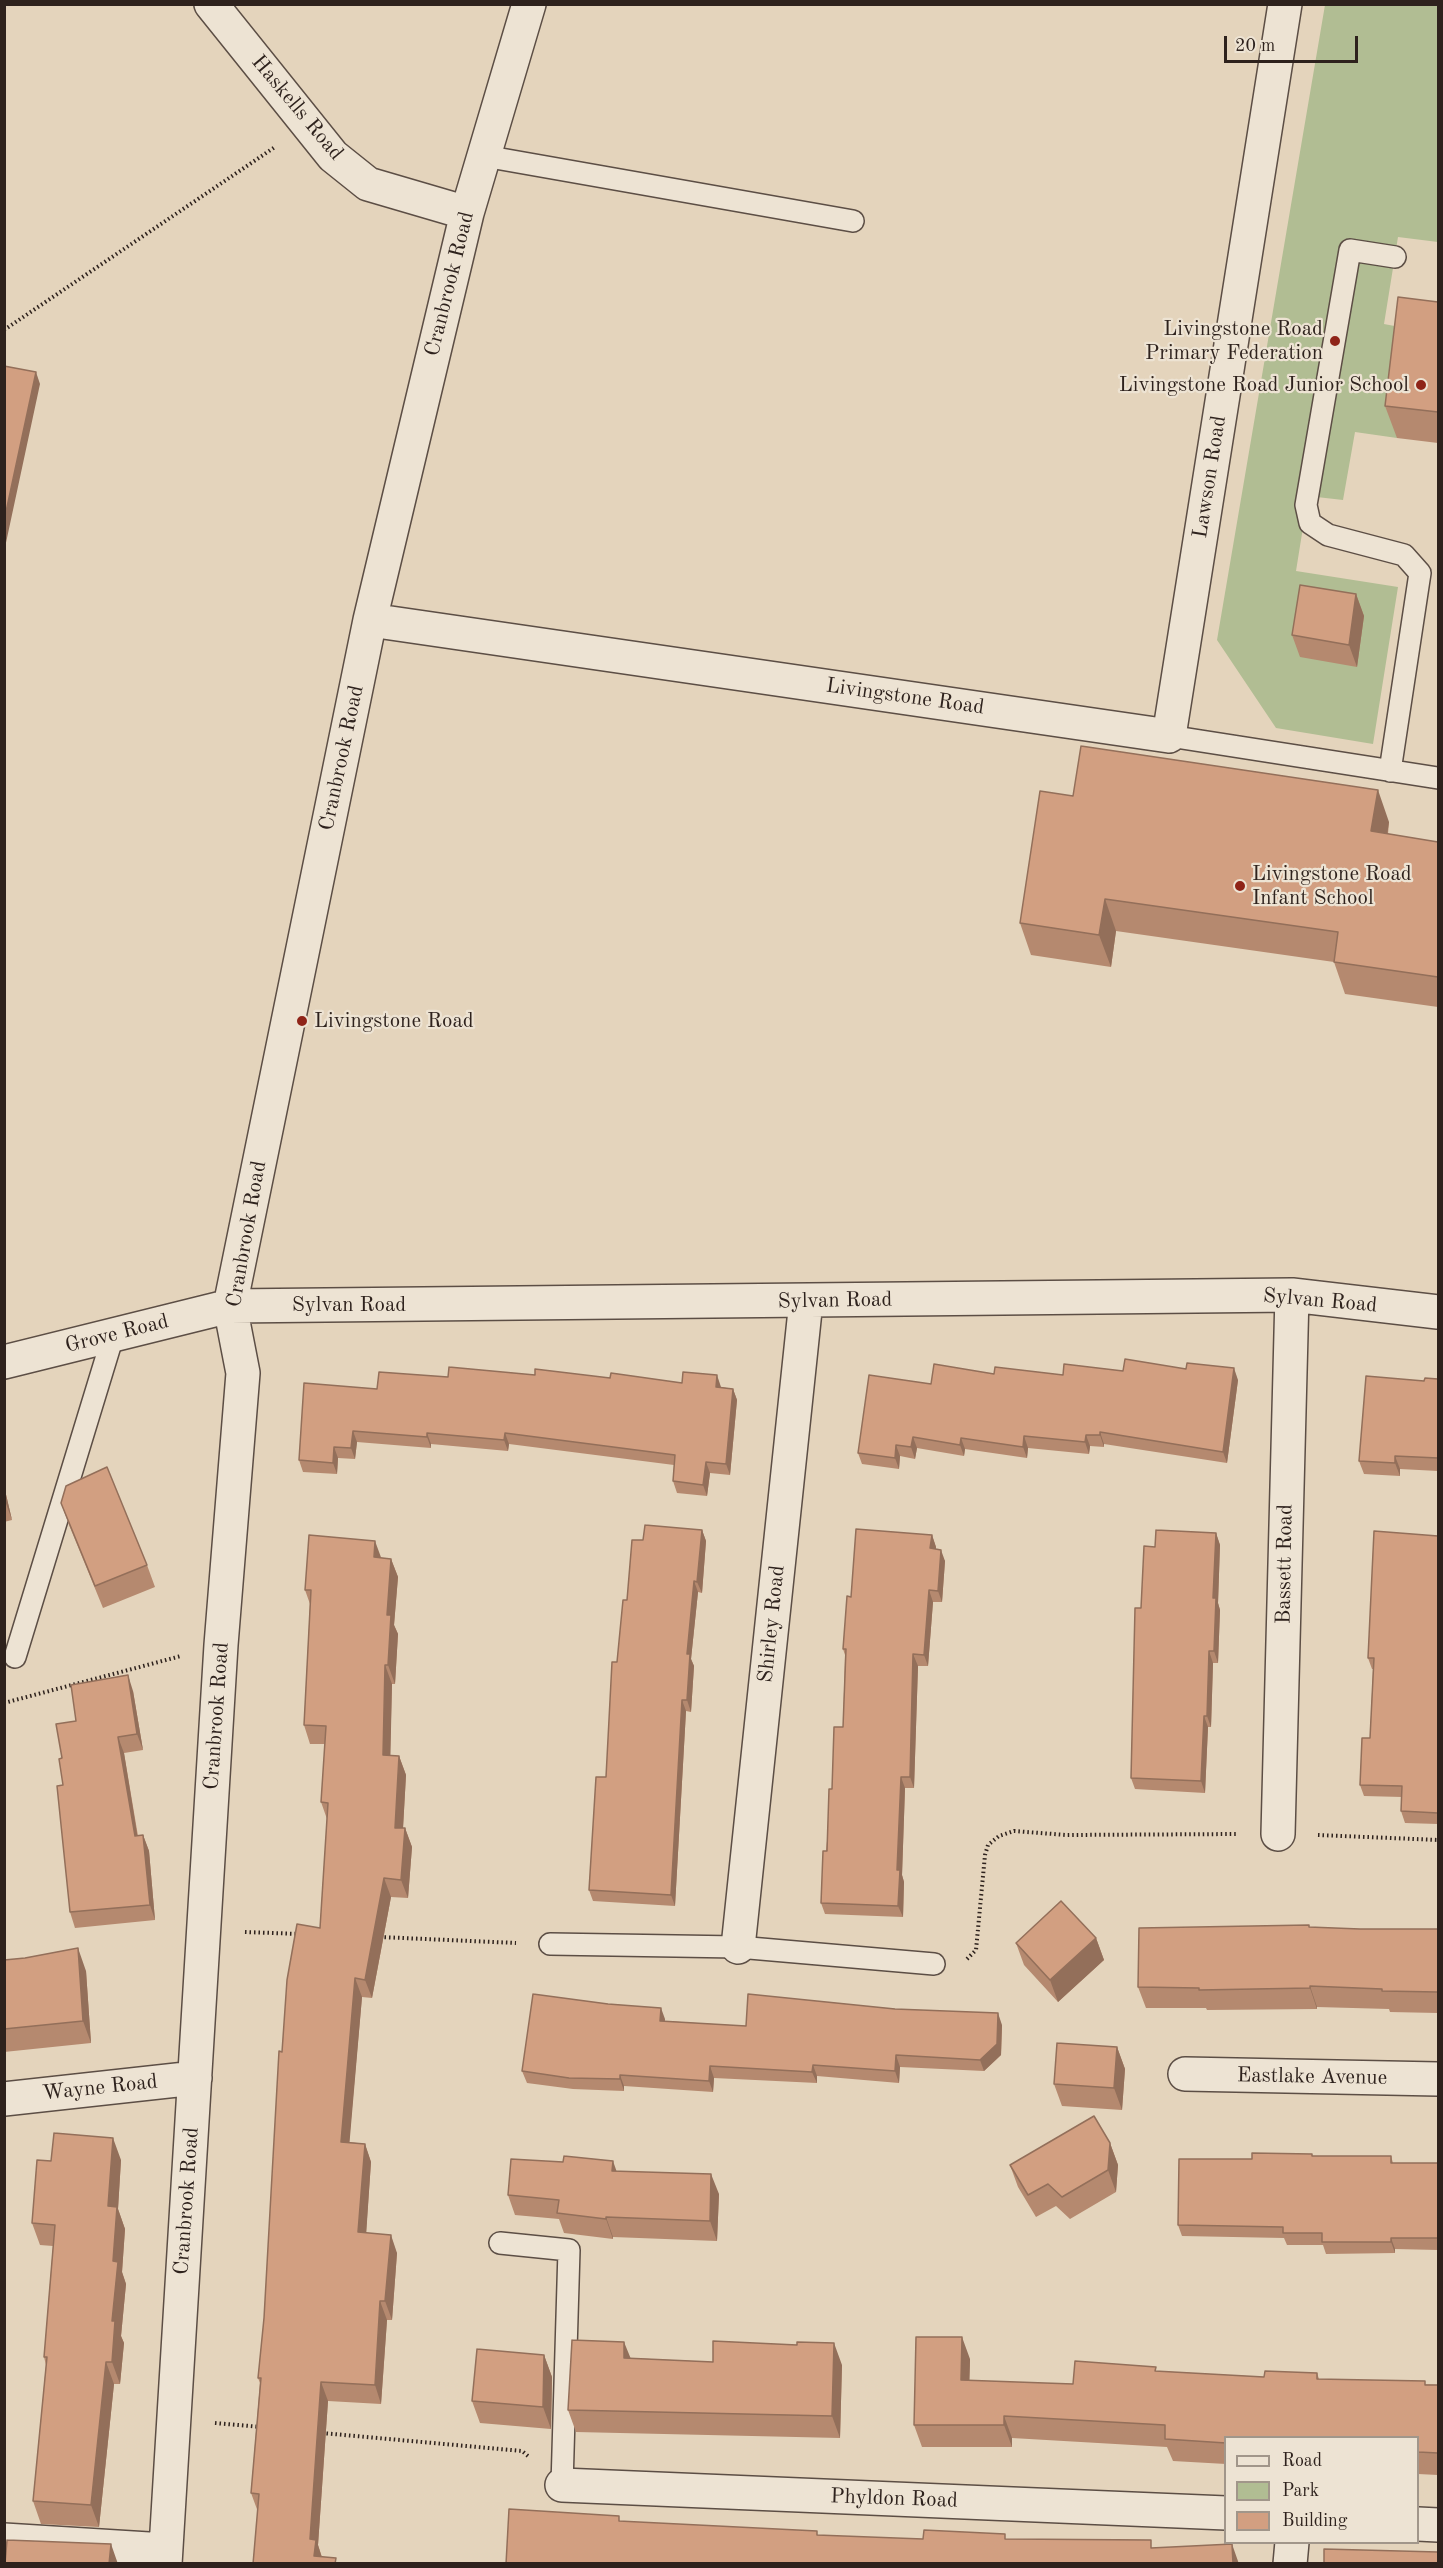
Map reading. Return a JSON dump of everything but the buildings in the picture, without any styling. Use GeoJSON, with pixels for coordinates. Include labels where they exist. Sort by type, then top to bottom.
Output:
{"type":"FeatureCollection","features":[{"type":"Feature","properties":{"kind":"street","name":"Haskells Road"},"geometry":{"type":"LineString","coordinates":[[211,4],[333,156],[368,184],[467,213]]}},
{"type":"Feature","properties":{"kind":"street","name":"Cranbrook Road"},"geometry":{"type":"LineString","coordinates":[[165,2557],[221,1645],[243,1373],[230,1306],[370,620],[467,213],[529,4]]}},
{"type":"Feature","properties":{"kind":"street","name":"Lawson Road"},"geometry":{"type":"LineString","coordinates":[[1169,736],[1285,4]]}},
{"type":"Feature","properties":{"kind":"street","name":"Livingstone Road"},"geometry":{"type":"LineString","coordinates":[[370,620],[1169,736]]}},
{"type":"Feature","properties":{"kind":"street","name":"Sylvan Road"},"geometry":{"type":"LineString","coordinates":[[230,1306],[1292,1295],[1438,1312]]}},
{"type":"Feature","properties":{"kind":"street","name":"Bassett Road"},"geometry":{"type":"LineString","coordinates":[[1278,1834],[1292,1295]]}},
{"type":"Feature","properties":{"kind":"street","name":"Shirley Road"},"geometry":{"type":"LineString","coordinates":[[738,1947],[806,1301]]}},
{"type":"Feature","properties":{"kind":"street","name":"Grove Road"},"geometry":{"type":"LineString","coordinates":[[4,1362],[230,1306]]}},
{"type":"Feature","properties":{"kind":"street","name":"Eastlake Avenue"},"geometry":{"type":"LineString","coordinates":[[1185,2074],[1438,2079]]}},
{"type":"Feature","properties":{"kind":"street","name":"Wayne Road"},"geometry":{"type":"LineString","coordinates":[[4,2099],[195,2078]]}},
{"type":"Feature","properties":{"kind":"street","name":"Phyldon Road"},"geometry":{"type":"LineString","coordinates":[[562,2485],[1224,2514]]}},
{"type":"Feature","properties":{"kind":"street"},"geometry":{"type":"LineString","coordinates":[[1419,2523],[1438,2525]]}},
{"type":"Feature","properties":{"kind":"street"},"geometry":{"type":"LineString","coordinates":[[4,2540],[165,2557]]}},
{"type":"Feature","properties":{"kind":"street"},"geometry":{"type":"LineString","coordinates":[[1290,2564],[1292,2544]]}},
{"type":"Feature","properties":{"kind":"lane"},"geometry":{"type":"LineString","coordinates":[[484,156],[853,221]]}},
{"type":"Feature","properties":{"kind":"lane"},"geometry":{"type":"LineString","coordinates":[[1390,771],[1420,573],[1404,555],[1328,535],[1310,523],[1306,506],[1350,250],[1395,256]]}},
{"type":"Feature","properties":{"kind":"lane","name":"Livingstone Road"},"geometry":{"type":"LineString","coordinates":[[1169,736],[1438,778]]}},
{"type":"Feature","properties":{"kind":"lane"},"geometry":{"type":"LineString","coordinates":[[15,1657],[112,1336]]}},
{"type":"Feature","properties":{"kind":"lane"},"geometry":{"type":"LineString","coordinates":[[550,1944],[738,1947],[934,1965]]}},
{"type":"Feature","properties":{"kind":"lane"},"geometry":{"type":"LineString","coordinates":[[500,2243],[569,2250],[562,2485]]}},
{"type":"Feature","properties":{"kind":"path"},"geometry":{"type":"LineString","coordinates":[[4,330],[308,124]]}},
{"type":"Feature","properties":{"kind":"path"},"geometry":{"type":"LineString","coordinates":[[4,1703],[221,1645]]}},
{"type":"Feature","properties":{"kind":"path"},"geometry":{"type":"LineString","coordinates":[[934,1965],[963,1963],[976,1950],[985,1855],[988,1845],[999,1836],[1014,1831],[1066,1835],[1278,1834],[1438,1840]]}},
{"type":"Feature","properties":{"kind":"path"},"geometry":{"type":"LineString","coordinates":[[204,1931],[311,1935]]}},
{"type":"Feature","properties":{"kind":"path"},"geometry":{"type":"LineString","coordinates":[[371,1937],[550,1944]]}},
{"type":"Feature","properties":{"kind":"path"},"geometry":{"type":"LineString","coordinates":[[172,2419],[265,2427]]}},
{"type":"Feature","properties":{"kind":"path"},"geometry":{"type":"LineString","coordinates":[[312,2432],[522,2451],[562,2485]]}},
{"type":"Feature","properties":{"kind":"green space"},"geometry":{"type":"Polygon","coordinates":[[[1325,5],[1438,5],[1438,242],[1398,237],[1384,324],[1410,329],[1397,438],[1355,432],[1343,500],[1308,496],[1296,571],[1398,587],[1373,744],[1276,728],[1217,640],[1325,5]]]}},
{"type":"Feature","properties":{"kind":"place","name":"Livingstone Road Primary Federation"},"geometry":{"type":"Point","coordinates":[1335,341]}},
{"type":"Feature","properties":{"kind":"place","name":"Livingstone Road Junior School"},"geometry":{"type":"Point","coordinates":[1421,385]}},
{"type":"Feature","properties":{"kind":"place","name":"Livingstone Road Infant School"},"geometry":{"type":"Point","coordinates":[1240,886]}},
{"type":"Feature","properties":{"kind":"place","name":"Livingstone Road"},"geometry":{"type":"Point","coordinates":[302,1021]}}]}
